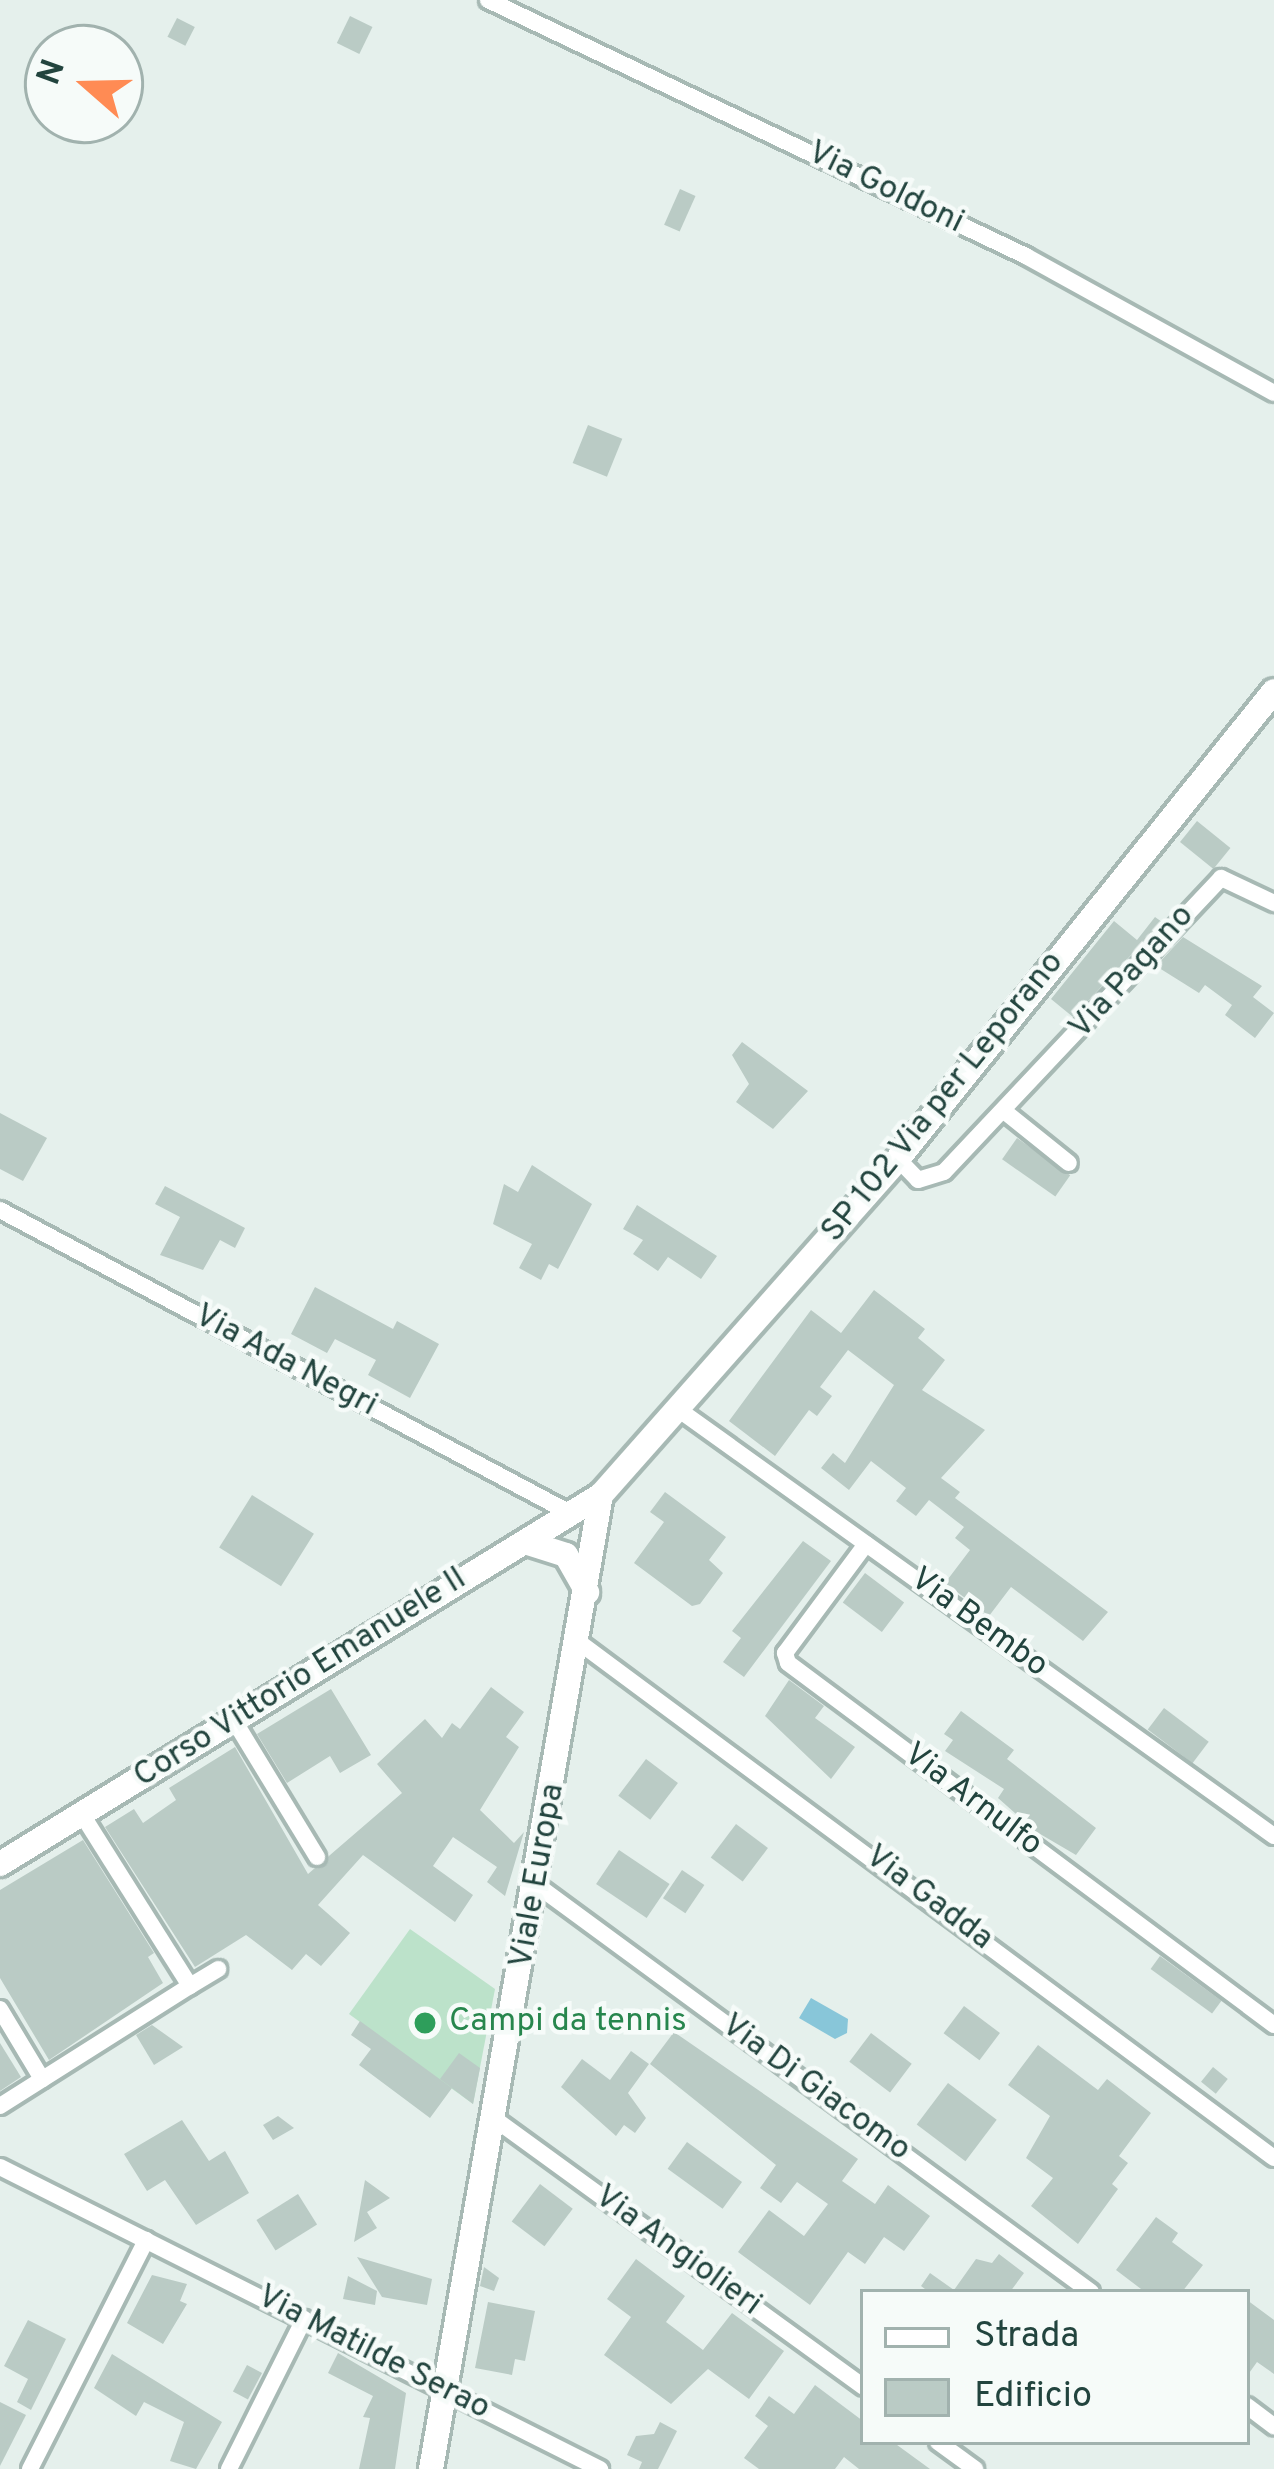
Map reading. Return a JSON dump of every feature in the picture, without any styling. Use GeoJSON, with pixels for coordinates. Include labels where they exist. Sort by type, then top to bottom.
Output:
{"type":"FeatureCollection","features":[{"type":"Feature","properties":{"kind":"street","name":"Via Goldoni"},"geometry":{"type":"LineString","coordinates":[[488,0],[1025,256],[1274,393]]}},
{"type":"Feature","properties":{"kind":"street","name":"SP 102 Via per Leporano"},"geometry":{"type":"LineString","coordinates":[[602,1495],[682,1412],[898,1159],[1274,691]]}},
{"type":"Feature","properties":{"kind":"street","name":"Via Pagano"},"geometry":{"type":"LineString","coordinates":[[898,1159],[929,1182],[1004,1112],[1209,886],[1239,880],[1274,903]]}},
{"type":"Feature","properties":{"kind":"street"},"geometry":{"type":"LineString","coordinates":[[1004,1112],[1069,1163]]}},
{"type":"Feature","properties":{"kind":"street","name":"Via Ada Negri"},"geometry":{"type":"LineString","coordinates":[[0,1210],[570,1513]]}},
{"type":"Feature","properties":{"kind":"street","name":"Via Bembo"},"geometry":{"type":"LineString","coordinates":[[682,1412],[1274,1836]]}},
{"type":"Feature","properties":{"kind":"street","name":"Corso Vittorio Emanuele II"},"geometry":{"type":"LineString","coordinates":[[0,1864],[602,1495]]}},
{"type":"Feature","properties":{"kind":"street","name":"Viale Europa"},"geometry":{"type":"LineString","coordinates":[[431,2469],[538,1886],[602,1495]]}},
{"type":"Feature","properties":{"kind":"street"},"geometry":{"type":"LineString","coordinates":[[524,1542],[566,1555],[587,1593]]}},
{"type":"Feature","properties":{"kind":"street","name":"Via Arnulfo"},"geometry":{"type":"LineString","coordinates":[[866,1544],[785,1653],[788,1664],[1274,2025]]}},
{"type":"Feature","properties":{"kind":"street","name":"Via Gadda"},"geometry":{"type":"LineString","coordinates":[[580,1643],[1274,2158]]}},
{"type":"Feature","properties":{"kind":"street"},"geometry":{"type":"LineString","coordinates":[[235,1722],[317,1857]]}},
{"type":"Feature","properties":{"kind":"street"},"geometry":{"type":"LineString","coordinates":[[81,1813],[190,1986]]}},
{"type":"Feature","properties":{"kind":"street","name":"Via Di Giacomo"},"geometry":{"type":"LineString","coordinates":[[538,1886],[1087,2289]]}},
{"type":"Feature","properties":{"kind":"street"},"geometry":{"type":"LineString","coordinates":[[0,2106],[218,1969]]}},
{"type":"Feature","properties":{"kind":"street"},"geometry":{"type":"LineString","coordinates":[[0,2009],[42,2079]]}},
{"type":"Feature","properties":{"kind":"street","name":"Via Angiolieri"},"geometry":{"type":"LineString","coordinates":[[492,2117],[860,2385]]}},
{"type":"Feature","properties":{"kind":"street","name":"Via Matilde Serao"},"geometry":{"type":"LineString","coordinates":[[0,2167],[600,2469]]}},
{"type":"Feature","properties":{"kind":"street"},"geometry":{"type":"LineString","coordinates":[[30,2469],[146,2240]]}},
{"type":"Feature","properties":{"kind":"street","name":"Via Matilde Serao"},"geometry":{"type":"LineString","coordinates":[[229,2469],[304,2319]]}},
{"type":"Feature","properties":{"kind":"street"},"geometry":{"type":"LineString","coordinates":[[942,2445],[975,2469]]}},
{"type":"Feature","properties":{"kind":"green space","name":"Campi da tennis"},"geometry":{"type":"Polygon","coordinates":[[[410,1929],[495,1989],[473,2104],[349,2014],[410,1929]]]}},
{"type":"Feature","properties":{"kind":"water"},"geometry":{"type":"Polygon","coordinates":[[[811,1998],[848,2019],[847,2033],[835,2039],[799,2018],[811,1998]]]}},
{"type":"Feature","properties":{"kind":"building"},"geometry":{"type":"Polygon","coordinates":[[[350,16],[372,27],[359,54],[337,43],[350,16]]]}},
{"type":"Feature","properties":{"kind":"building"},"geometry":{"type":"Polygon","coordinates":[[[177,18],[195,27],[185,46],[167,37],[177,18]]]}},
{"type":"Feature","properties":{"kind":"building"},"geometry":{"type":"Polygon","coordinates":[[[680,189],[696,196],[680,232],[664,225],[680,189]]]}},
{"type":"Feature","properties":{"kind":"building"},"geometry":{"type":"Polygon","coordinates":[[[588,425],[622,439],[607,477],[573,463],[588,425]]]}},
{"type":"Feature","properties":{"kind":"building"},"geometry":{"type":"Polygon","coordinates":[[[1197,821],[1230,848],[1213,869],[1180,842],[1197,821]]]}},
{"type":"Feature","properties":{"kind":"building"},"geometry":{"type":"Polygon","coordinates":[[[1155,917],[1162,922],[1073,1017],[1051,999],[1114,921],[1137,940],[1155,917]]]}},
{"type":"Feature","properties":{"kind":"building"},"geometry":{"type":"Polygon","coordinates":[[[1183,937],[1262,986],[1253,997],[1274,1013],[1255,1038],[1225,1015],[1232,1005],[1205,985],[1199,993],[1156,966],[1183,937]]]}},
{"type":"Feature","properties":{"kind":"building"},"geometry":{"type":"Polygon","coordinates":[[[742,1042],[808,1091],[773,1129],[736,1102],[749,1084],[732,1055],[742,1042]]]}},
{"type":"Feature","properties":{"kind":"building"},"geometry":{"type":"Polygon","coordinates":[[[0,1113],[47,1138],[23,1181],[0,1169],[0,1113]]]}},
{"type":"Feature","properties":{"kind":"building"},"geometry":{"type":"Polygon","coordinates":[[[1017,1138],[1070,1175],[1055,1197],[1002,1159],[1017,1138]]]}},
{"type":"Feature","properties":{"kind":"building"},"geometry":{"type":"Polygon","coordinates":[[[532,1165],[592,1204],[558,1269],[549,1264],[541,1280],[519,1268],[532,1244],[493,1224],[504,1184],[518,1192],[532,1165]]]}},
{"type":"Feature","properties":{"kind":"building"},"geometry":{"type":"Polygon","coordinates":[[[165,1186],[245,1228],[235,1248],[220,1240],[203,1270],[160,1255],[180,1217],[155,1204],[165,1186]]]}},
{"type":"Feature","properties":{"kind":"building"},"geometry":{"type":"Polygon","coordinates":[[[637,1205],[717,1256],[701,1279],[668,1257],[658,1271],[633,1254],[643,1240],[623,1229],[637,1205]]]}},
{"type":"Feature","properties":{"kind":"building"},"geometry":{"type":"Polygon","coordinates":[[[315,1287],[393,1329],[397,1321],[439,1344],[410,1398],[368,1375],[376,1360],[335,1339],[327,1353],[291,1334],[315,1287]]]}},
{"type":"Feature","properties":{"kind":"building"},"geometry":{"type":"Polygon","coordinates":[[[874,1290],[925,1329],[918,1338],[945,1360],[922,1390],[985,1430],[941,1478],[960,1492],[955,1498],[1108,1612],[1083,1641],[1011,1587],[989,1616],[945,1583],[970,1550],[955,1538],[964,1527],[929,1500],[916,1516],[896,1501],[906,1488],[871,1461],[849,1490],[821,1468],[833,1453],[845,1463],[894,1385],[848,1350],[820,1387],[832,1396],[817,1416],[809,1410],[775,1456],[729,1421],[811,1310],[841,1333],[874,1290]]]}},
{"type":"Feature","properties":{"kind":"building"},"geometry":{"type":"Polygon","coordinates":[[[665,1492],[726,1537],[709,1560],[723,1573],[700,1604],[692,1606],[634,1563],[664,1522],[650,1512],[665,1492]]]}},
{"type":"Feature","properties":{"kind":"building"},"geometry":{"type":"Polygon","coordinates":[[[252,1495],[314,1534],[281,1586],[219,1548],[252,1495]]]}},
{"type":"Feature","properties":{"kind":"building"},"geometry":{"type":"Polygon","coordinates":[[[803,1541],[831,1561],[744,1677],[723,1662],[741,1638],[732,1631],[803,1541]]]}},
{"type":"Feature","properties":{"kind":"building"},"geometry":{"type":"Polygon","coordinates":[[[865,1573],[904,1602],[882,1632],[843,1603],[865,1573]]]}},
{"type":"Feature","properties":{"kind":"building"},"geometry":{"type":"Polygon","coordinates":[[[789,1680],[824,1706],[815,1718],[855,1747],[831,1779],[765,1716],[789,1680]]]}},
{"type":"Feature","properties":{"kind":"building"},"geometry":{"type":"Polygon","coordinates":[[[491,1687],[524,1712],[506,1737],[519,1747],[480,1810],[514,1843],[524,1832],[505,1896],[487,1882],[497,1867],[453,1837],[433,1866],[473,1895],[455,1922],[363,1855],[318,1905],[350,1933],[321,1966],[306,1954],[292,1970],[246,1935],[195,1967],[105,1827],[134,1809],[143,1823],[176,1800],[169,1788],[235,1747],[308,1874],[402,1793],[377,1764],[425,1719],[442,1738],[452,1723],[460,1729],[491,1687]]]}},
{"type":"Feature","properties":{"kind":"building"},"geometry":{"type":"Polygon","coordinates":[[[331,1689],[371,1755],[340,1773],[330,1756],[287,1783],[257,1734],[331,1689]]]}},
{"type":"Feature","properties":{"kind":"building"},"geometry":{"type":"Polygon","coordinates":[[[1164,1708],[1209,1742],[1192,1763],[1148,1730],[1164,1708]]]}},
{"type":"Feature","properties":{"kind":"building"},"geometry":{"type":"Polygon","coordinates":[[[961,1711],[1014,1750],[1007,1759],[1096,1828],[1076,1855],[1035,1831],[998,1798],[1004,1789],[945,1751],[953,1740],[944,1734],[961,1711]]]}},
{"type":"Feature","properties":{"kind":"building"},"geometry":{"type":"Polygon","coordinates":[[[646,1759],[678,1783],[650,1820],[618,1796],[646,1759]]]}},
{"type":"Feature","properties":{"kind":"building"},"geometry":{"type":"Polygon","coordinates":[[[736,1824],[768,1848],[743,1882],[711,1858],[736,1824]]]}},
{"type":"Feature","properties":{"kind":"building"},"geometry":{"type":"Polygon","coordinates":[[[83,1840],[154,1953],[148,1957],[163,1983],[49,2060],[0,1978],[0,1890],[83,1840]]]}},
{"type":"Feature","properties":{"kind":"building"},"geometry":{"type":"Polygon","coordinates":[[[619,1850],[670,1884],[647,1918],[596,1884],[619,1850]]]}},
{"type":"Feature","properties":{"kind":"building"},"geometry":{"type":"Polygon","coordinates":[[[682,1870],[704,1885],[685,1913],[663,1898],[682,1870]]]}},
{"type":"Feature","properties":{"kind":"building"},"geometry":{"type":"Polygon","coordinates":[[[1160,1956],[1221,2001],[1212,2014],[1151,1969],[1160,1956]]]}},
{"type":"Feature","properties":{"kind":"building"},"geometry":{"type":"Polygon","coordinates":[[[964,2006],[1000,2033],[979,2060],[944,2033],[964,2006]]]}},
{"type":"Feature","properties":{"kind":"building"},"geometry":{"type":"Polygon","coordinates":[[[360,2021],[452,2088],[430,2118],[359,2065],[371,2049],[351,2035],[360,2021]]]}},
{"type":"Feature","properties":{"kind":"building"},"geometry":{"type":"Polygon","coordinates":[[[152,2025],[183,2047],[154,2065],[136,2035],[152,2025]]]}},
{"type":"Feature","properties":{"kind":"building"},"geometry":{"type":"Polygon","coordinates":[[[674,2032],[858,2159],[842,2181],[875,2204],[888,2185],[930,2216],[904,2251],[884,2237],[865,2264],[848,2252],[810,2305],[738,2252],[769,2210],[804,2236],[828,2204],[797,2182],[781,2203],[760,2188],[776,2165],[650,2064],[674,2032]]]}},
{"type":"Feature","properties":{"kind":"building"},"geometry":{"type":"Polygon","coordinates":[[[871,2033],[912,2064],[890,2092],[849,2062],[871,2033]]]}},
{"type":"Feature","properties":{"kind":"building"},"geometry":{"type":"Polygon","coordinates":[[[0,2043],[21,2077],[0,2091],[0,2043]]]}},
{"type":"Feature","properties":{"kind":"building"},"geometry":{"type":"Polygon","coordinates":[[[1038,2045],[1098,2090],[1107,2079],[1151,2113],[1119,2156],[1128,2163],[1112,2184],[1118,2189],[1078,2244],[1031,2206],[1053,2178],[1026,2158],[1050,2116],[1008,2085],[1038,2045]]]}},
{"type":"Feature","properties":{"kind":"building"},"geometry":{"type":"Polygon","coordinates":[[[631,2051],[649,2064],[628,2093],[646,2118],[635,2133],[624,2125],[616,2136],[561,2087],[582,2059],[610,2080],[631,2051]]]}},
{"type":"Feature","properties":{"kind":"building"},"geometry":{"type":"Polygon","coordinates":[[[459,2053],[480,2068],[473,2104],[440,2079],[459,2053]]]}},
{"type":"Feature","properties":{"kind":"building"},"geometry":{"type":"Polygon","coordinates":[[[1213,2067],[1228,2079],[1216,2094],[1201,2082],[1213,2067]]]}},
{"type":"Feature","properties":{"kind":"building"},"geometry":{"type":"Polygon","coordinates":[[[948,2083],[997,2120],[965,2161],[917,2125],[948,2083]]]}},
{"type":"Feature","properties":{"kind":"building"},"geometry":{"type":"Polygon","coordinates":[[[278,2116],[294,2128],[273,2140],[263,2125],[278,2116]]]}},
{"type":"Feature","properties":{"kind":"building"},"geometry":{"type":"Polygon","coordinates":[[[182,2120],[209,2161],[225,2151],[249,2193],[196,2225],[165,2180],[147,2191],[124,2154],[182,2120]]]}},
{"type":"Feature","properties":{"kind":"building"},"geometry":{"type":"Polygon","coordinates":[[[687,2142],[742,2182],[723,2209],[668,2169],[687,2142]]]}},
{"type":"Feature","properties":{"kind":"building"},"geometry":{"type":"Polygon","coordinates":[[[365,2180],[390,2198],[367,2212],[377,2228],[354,2242],[365,2180]]]}},
{"type":"Feature","properties":{"kind":"building"},"geometry":{"type":"Polygon","coordinates":[[[540,2184],[573,2209],[544,2246],[512,2222],[540,2184]]]}},
{"type":"Feature","properties":{"kind":"building"},"geometry":{"type":"Polygon","coordinates":[[[298,2194],[317,2225],[276,2250],[256,2220],[298,2194]]]}},
{"type":"Feature","properties":{"kind":"building"},"geometry":{"type":"Polygon","coordinates":[[[1156,2217],[1178,2233],[1172,2242],[1203,2265],[1184,2289],[1141,2289],[1116,2270],[1156,2217]]]}},
{"type":"Feature","properties":{"kind":"building"},"geometry":{"type":"Polygon","coordinates":[[[999,2254],[1024,2273],[1012,2289],[955,2289],[976,2259],[992,2263],[999,2254]]]}},
{"type":"Feature","properties":{"kind":"building"},"geometry":{"type":"Polygon","coordinates":[[[357,2257],[432,2279],[427,2305],[382,2297],[357,2257]]]}},
{"type":"Feature","properties":{"kind":"building"},"geometry":{"type":"Polygon","coordinates":[[[636,2259],[685,2296],[666,2322],[703,2350],[732,2313],[784,2351],[749,2399],[708,2369],[671,2404],[604,2355],[631,2317],[607,2299],[636,2259]]]}},
{"type":"Feature","properties":{"kind":"building"},"geometry":{"type":"Polygon","coordinates":[[[484,2267],[499,2278],[494,2291],[480,2286],[484,2267]]]}},
{"type":"Feature","properties":{"kind":"building"},"geometry":{"type":"Polygon","coordinates":[[[930,2273],[953,2289],[925,2289],[921,2286],[930,2273]]]}},
{"type":"Feature","properties":{"kind":"building"},"geometry":{"type":"Polygon","coordinates":[[[152,2275],[187,2284],[180,2301],[187,2304],[163,2344],[127,2323],[152,2275]]]}},
{"type":"Feature","properties":{"kind":"building"},"geometry":{"type":"Polygon","coordinates":[[[348,2276],[377,2291],[375,2305],[343,2299],[348,2276]]]}},
{"type":"Feature","properties":{"kind":"building"},"geometry":{"type":"Polygon","coordinates":[[[488,2302],[535,2311],[525,2361],[515,2359],[512,2375],[475,2368],[488,2302]]]}},
{"type":"Feature","properties":{"kind":"building"},"geometry":{"type":"Polygon","coordinates":[[[1250,2302],[1274,2320],[1274,2374],[1257,2362],[1250,2372],[1250,2302]]]}},
{"type":"Feature","properties":{"kind":"building"},"geometry":{"type":"Polygon","coordinates":[[[28,2320],[66,2339],[31,2410],[17,2402],[28,2379],[4,2366],[28,2320]]]}},
{"type":"Feature","properties":{"kind":"building"},"geometry":{"type":"Polygon","coordinates":[[[338,2353],[406,2393],[395,2469],[359,2469],[370,2418],[363,2417],[373,2396],[328,2373],[338,2353]]]}},
{"type":"Feature","properties":{"kind":"building"},"geometry":{"type":"Polygon","coordinates":[[[112,2354],[222,2422],[196,2469],[170,2461],[184,2422],[144,2402],[136,2416],[94,2388],[112,2354]]]}},
{"type":"Feature","properties":{"kind":"building"},"geometry":{"type":"Polygon","coordinates":[[[247,2365],[262,2373],[248,2399],[233,2391],[247,2365]]]}},
{"type":"Feature","properties":{"kind":"building"},"geometry":{"type":"Polygon","coordinates":[[[815,2385],[860,2419],[860,2445],[897,2445],[930,2469],[859,2469],[844,2457],[835,2469],[759,2469],[744,2458],[768,2426],[755,2416],[769,2396],[794,2414],[815,2385]]]}},
{"type":"Feature","properties":{"kind":"building"},"geometry":{"type":"Polygon","coordinates":[[[0,2402],[26,2415],[0,2466],[0,2402]]]}},
{"type":"Feature","properties":{"kind":"building"},"geometry":{"type":"Polygon","coordinates":[[[660,2422],[677,2431],[658,2469],[639,2469],[642,2462],[627,2455],[636,2436],[654,2434],[660,2422]]]}},
{"type":"Feature","properties":{"kind":"place","name":"Campi da tennis"},"geometry":{"type":"Point","coordinates":[425,2023]}}]}
